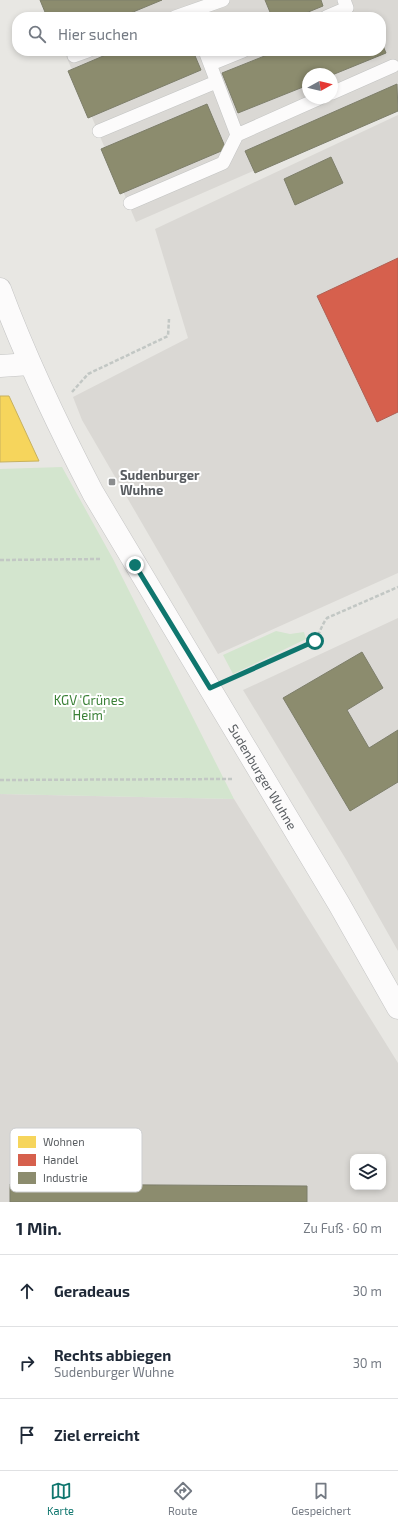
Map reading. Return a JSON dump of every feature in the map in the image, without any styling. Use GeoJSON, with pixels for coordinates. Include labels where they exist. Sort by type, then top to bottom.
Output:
{"type":"FeatureCollection","features":[{"type":"Feature","properties":{"kind":"main road","name":"Sudenburger Wuhne"},"geometry":{"type":"LineString","coordinates":[[0,289],[30,364],[92,493],[339,904],[398,1008]]}},
{"type":"Feature","properties":{"kind":"main road"},"geometry":{"type":"LineString","coordinates":[[0,366],[30,364]]}},
{"type":"Feature","properties":{"kind":"lane"},"geometry":{"type":"LineString","coordinates":[[187,10],[223,0]]}},
{"type":"Feature","properties":{"kind":"lane"},"geometry":{"type":"LineString","coordinates":[[338,12],[347,8],[344,0]]}},
{"type":"Feature","properties":{"kind":"lane"},"geometry":{"type":"LineString","coordinates":[[208,56],[216,82],[237,134]]}},
{"type":"Feature","properties":{"kind":"lane"},"geometry":{"type":"LineString","coordinates":[[211,64],[231,56]]}},
{"type":"Feature","properties":{"kind":"lane"},"geometry":{"type":"LineString","coordinates":[[338,90],[392,66]]}},
{"type":"Feature","properties":{"kind":"lane"},"geometry":{"type":"LineString","coordinates":[[99,131],[216,82]]}},
{"type":"Feature","properties":{"kind":"lane"},"geometry":{"type":"LineString","coordinates":[[130,204],[223,163],[237,134],[306,104]]}},
{"type":"Feature","properties":{"kind":"path"},"geometry":{"type":"LineString","coordinates":[[71,393],[88,374],[168,336],[169,319]]}},
{"type":"Feature","properties":{"kind":"path"},"geometry":{"type":"LineString","coordinates":[[0,560],[106,559]]}},
{"type":"Feature","properties":{"kind":"path"},"geometry":{"type":"LineString","coordinates":[[210,688],[315,641],[319,635],[321,626],[327,618],[398,587]]}},
{"type":"Feature","properties":{"kind":"path"},"geometry":{"type":"LineString","coordinates":[[0,780],[238,779]]}},
{"type":"Feature","properties":{"kind":"shaded area"},"geometry":{"type":"Polygon","coordinates":[[[42,0],[398,0],[398,108],[136,222],[66,56],[386,56],[386,12],[47,12],[42,0]]]}},
{"type":"Feature","properties":{"kind":"shaded area"},"geometry":{"type":"Polygon","coordinates":[[[398,115],[398,573],[218,654],[82,420],[73,397],[188,338],[155,229],[398,115]]]}},
{"type":"Feature","properties":{"kind":"shaded area"},"geometry":{"type":"Polygon","coordinates":[[[398,618],[398,951],[347,861],[243,690],[398,618]]]}},
{"type":"Feature","properties":{"kind":"shaded area"},"geometry":{"type":"Polygon","coordinates":[[[0,794],[234,799],[398,1063],[398,1202],[0,1202],[0,794]]]}},
{"type":"Feature","properties":{"kind":"green space","name":"KGV 'Grünes Heim'"},"geometry":{"type":"Polygon","coordinates":[[[62,467],[113,559],[234,799],[0,794],[0,469],[62,467]]]}},
{"type":"Feature","properties":{"kind":"green space"},"geometry":{"type":"Polygon","coordinates":[[[276,631],[290,634],[304,632],[306,639],[233,674],[223,655],[276,631]]]}},
{"type":"Feature","properties":{"kind":"building: Wohnen"},"geometry":{"type":"Polygon","coordinates":[[[0,396],[9,396],[39,461],[0,462],[0,396]]]}},
{"type":"Feature","properties":{"kind":"building: Handel"},"geometry":{"type":"Polygon","coordinates":[[[398,258],[398,412],[377,422],[317,296],[398,258]]]}},
{"type":"Feature","properties":{"kind":"building: Industrie"},"geometry":{"type":"Polygon","coordinates":[[[40,0],[162,0],[133,12],[45,12],[40,0]]]}},
{"type":"Feature","properties":{"kind":"building: Industrie"},"geometry":{"type":"Polygon","coordinates":[[[265,0],[321,0],[323,6],[308,12],[270,12],[265,0]]]}},
{"type":"Feature","properties":{"kind":"building: Industrie"},"geometry":{"type":"Polygon","coordinates":[[[103,56],[195,56],[201,70],[88,118],[68,71],[103,56]]]}},
{"type":"Feature","properties":{"kind":"building: Industrie"},"geometry":{"type":"Polygon","coordinates":[[[264,56],[379,56],[338,73],[338,68],[302,68],[302,87],[238,113],[222,73],[264,56]]]}},
{"type":"Feature","properties":{"kind":"building: Industrie"},"geometry":{"type":"Polygon","coordinates":[[[397,84],[398,111],[255,173],[245,151],[397,84]]]}},
{"type":"Feature","properties":{"kind":"building: Industrie"},"geometry":{"type":"Polygon","coordinates":[[[207,104],[226,149],[120,194],[101,149],[207,104]]]}},
{"type":"Feature","properties":{"kind":"building: Industrie"},"geometry":{"type":"Polygon","coordinates":[[[331,157],[343,183],[295,205],[284,179],[331,157]]]}},
{"type":"Feature","properties":{"kind":"building: Industrie"},"geometry":{"type":"Polygon","coordinates":[[[362,652],[383,688],[347,710],[369,748],[398,730],[398,782],[350,811],[283,698],[362,652]]]}},
{"type":"Feature","properties":{"kind":"building: Industrie"},"geometry":{"type":"Polygon","coordinates":[[[142,1185],[307,1186],[307,1202],[10,1202],[10,1192],[142,1192],[142,1185]]]}},
{"type":"Feature","properties":{"kind":"place","name":"Sudenburger Wuhne"},"geometry":{"type":"Point","coordinates":[112,482]}},
{"type":"Feature","properties":{"kind":"route"},"geometry":{"type":"LineString","coordinates":[[135,565],[210,688],[303,648],[315,641]]}}]}
